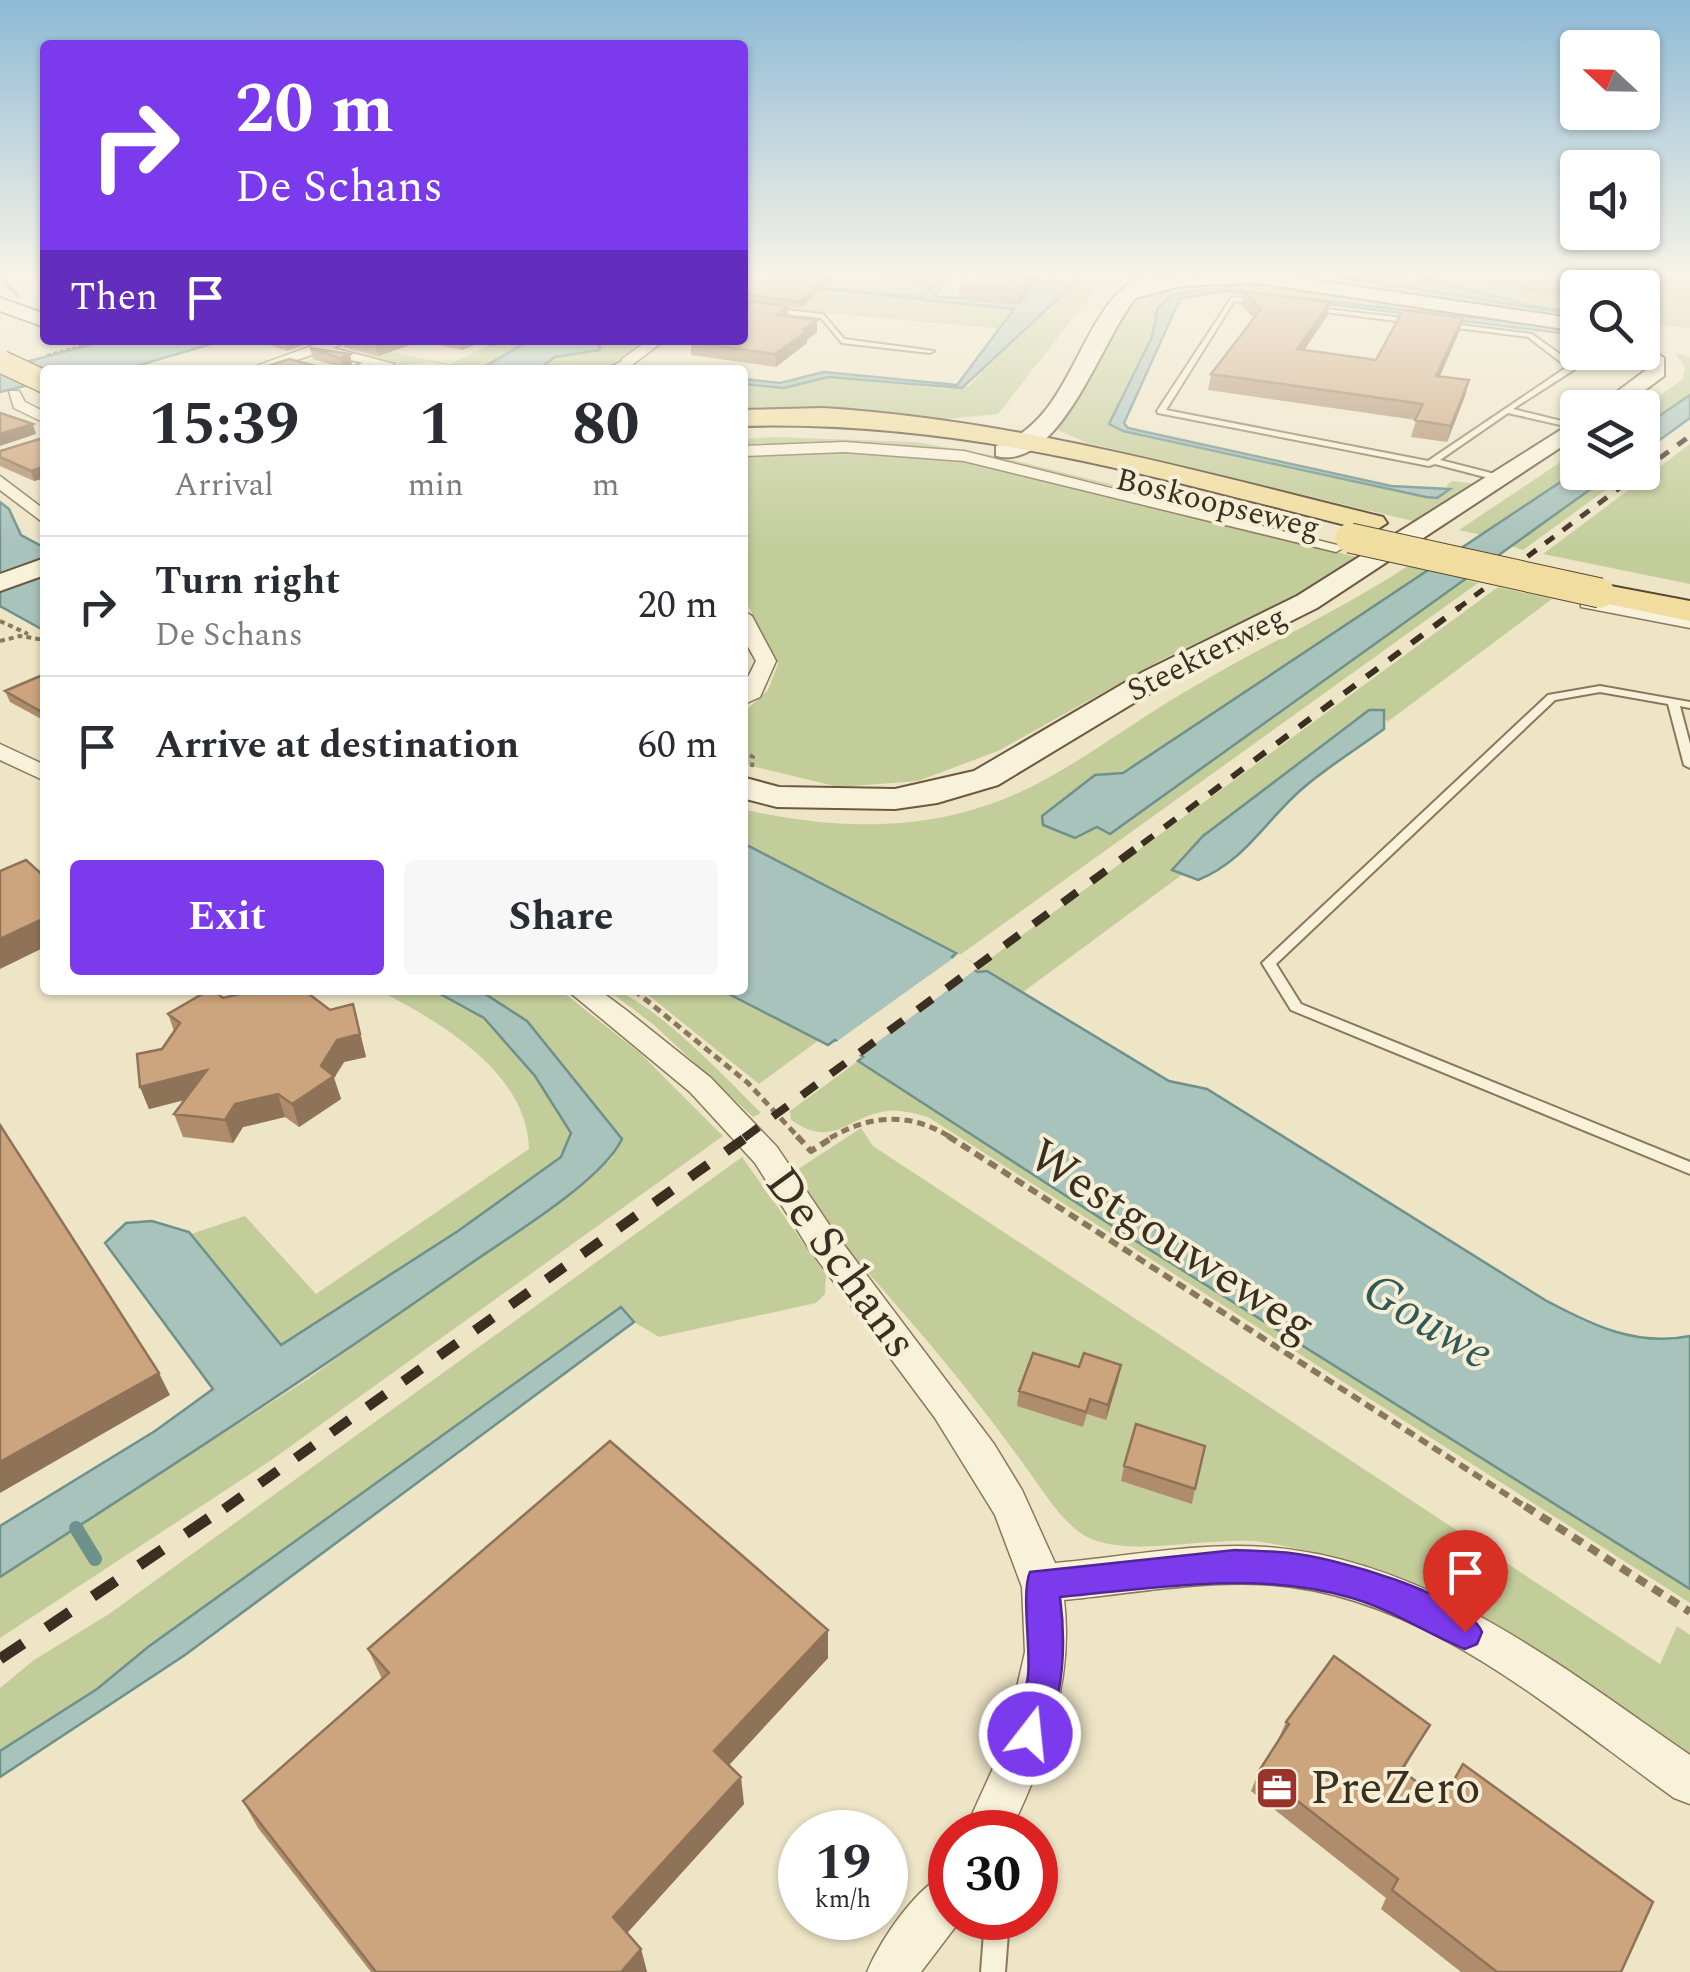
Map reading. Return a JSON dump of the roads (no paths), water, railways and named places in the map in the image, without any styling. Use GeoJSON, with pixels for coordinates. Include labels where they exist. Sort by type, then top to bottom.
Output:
{"type":"FeatureCollection","features":[{"type":"Feature","properties":{"kind":"main road"},"geometry":{"type":"LineString","coordinates":[[5,364],[40,381]]}},
{"type":"Feature","properties":{"kind":"main road"},"geometry":{"type":"LineString","coordinates":[[1018,434],[1077,364]]}},
{"type":"Feature","properties":{"kind":"main road"},"geometry":{"type":"LineString","coordinates":[[1631,390],[1656,370]]}},
{"type":"Feature","properties":{"kind":"main road","name":"Boskoopseweg"},"geometry":{"type":"LineString","coordinates":[[748,418],[856,416],[1018,434],[1353,536],[1690,611]]}},
{"type":"Feature","properties":{"kind":"main road","name":"Boskoopseweg"},"geometry":{"type":"LineString","coordinates":[[748,434],[1018,434]]}},
{"type":"Feature","properties":{"kind":"main road","name":"Steekterweg"},"geometry":{"type":"LineString","coordinates":[[748,789],[777,796],[895,799],[937,793],[986,778],[1154,678],[1307,602],[1560,438]]}},
{"type":"Feature","properties":{"kind":"main road"},"geometry":{"type":"LineString","coordinates":[[0,583],[40,568]]}},
{"type":"Feature","properties":{"kind":"main road","name":"Boskoopseweg"},"geometry":{"type":"LineString","coordinates":[[1602,591],[1690,590]]}},
{"type":"Feature","properties":{"kind":"main road","name":"Steekterweg"},"geometry":{"type":"LineString","coordinates":[[748,772],[808,796]]}},
{"type":"Feature","properties":{"kind":"street"},"geometry":{"type":"LineString","coordinates":[[14,394],[19,404],[40,415]]}},
{"type":"Feature","properties":{"kind":"street"},"geometry":{"type":"LineString","coordinates":[[748,452],[845,447],[964,456],[1353,536]]}},
{"type":"Feature","properties":{"kind":"street"},"geometry":{"type":"LineString","coordinates":[[0,482],[40,515]]}},
{"type":"Feature","properties":{"kind":"street"},"geometry":{"type":"LineString","coordinates":[[1602,591],[1690,622]]}},
{"type":"Feature","properties":{"kind":"street"},"geometry":{"type":"LineString","coordinates":[[748,627],[766,661],[748,695]]}},
{"type":"Feature","properties":{"kind":"street"},"geometry":{"type":"LineString","coordinates":[[0,752],[40,772]]}},
{"type":"Feature","properties":{"kind":"street","name":"De Schans"},"geometry":{"type":"LineString","coordinates":[[587,995],[713,1098],[780,1172],[818,1236],[987,1468],[1020,1528],[1042,1583],[1048,1634],[1045,1682],[1023,1760],[997,1810]]}},
{"type":"Feature","properties":{"kind":"street"},"geometry":{"type":"LineString","coordinates":[[1042,1583],[1235,1565],[1292,1568],[1354,1582],[1418,1606],[1488,1646],[1690,1782]]}},
{"type":"Feature","properties":{"kind":"street"},"geometry":{"type":"LineString","coordinates":[[891,1972],[928,1924]]}},
{"type":"Feature","properties":{"kind":"lane"},"geometry":{"type":"LineString","coordinates":[[1190,364],[1160,411],[1428,464],[1572,367],[1568,364]]}},
{"type":"Feature","properties":{"kind":"lane"},"geometry":{"type":"LineString","coordinates":[[14,394],[40,385]]}},
{"type":"Feature","properties":{"kind":"lane"},"geometry":{"type":"LineString","coordinates":[[1506,410],[1560,423]]}},
{"type":"Feature","properties":{"kind":"lane"},"geometry":{"type":"LineString","coordinates":[[1433,462],[1500,478]]}},
{"type":"Feature","properties":{"kind":"lane"},"geometry":{"type":"LineString","coordinates":[[1690,706],[1600,689],[1552,698],[1270,963],[1296,1007],[1690,1168]]}},
{"type":"Feature","properties":{"kind":"lane"},"geometry":{"type":"LineString","coordinates":[[1673,702],[1690,765]]}},
{"type":"Feature","properties":{"kind":"lane"},"geometry":{"type":"LineString","coordinates":[[993,1972],[995,1940]]}},
{"type":"Feature","properties":{"kind":"water"},"geometry":{"type":"Polygon","coordinates":[[[19,364],[143,364],[40,365],[40,382],[0,392],[0,369],[19,364]]]}},
{"type":"Feature","properties":{"kind":"water"},"geometry":{"type":"Polygon","coordinates":[[[973,364],[988,364],[962,388],[828,377],[784,388],[748,384],[748,380],[780,383],[824,372],[957,385],[973,364]]]}},
{"type":"Feature","properties":{"kind":"water"},"geometry":{"type":"Polygon","coordinates":[[[1139,364],[1151,364],[1124,423],[1128,428],[1391,486],[1450,489],[1437,498],[1426,497],[1123,431],[1109,424],[1139,364]]]}},
{"type":"Feature","properties":{"kind":"water"},"geometry":{"type":"Polygon","coordinates":[[[1690,395],[1690,418],[1660,440],[1660,415],[1690,395]]]}},
{"type":"Feature","properties":{"kind":"water"},"geometry":{"type":"Polygon","coordinates":[[[1560,482],[1560,490],[1589,490],[1110,834],[1097,827],[1075,838],[1043,825],[1042,816],[1095,775],[1123,773],[1560,482]]]}},
{"type":"Feature","properties":{"kind":"water"},"geometry":{"type":"Polygon","coordinates":[[[0,502],[9,509],[21,535],[40,545],[40,628],[0,606],[0,502]]]}},
{"type":"Feature","properties":{"kind":"water"},"geometry":{"type":"Polygon","coordinates":[[[1369,710],[1384,710],[1384,729],[1302,789],[1229,862],[1198,880],[1172,870],[1203,836],[1369,710]]]}},
{"type":"Feature","properties":{"kind":"water","name":"Gouwe"},"geometry":{"type":"Polygon","coordinates":[[[748,846],[956,953],[952,957],[978,972],[987,971],[1169,1081],[1207,1089],[1545,1300],[1597,1325],[1633,1336],[1690,1336],[1690,1589],[1128,1236],[858,1061],[863,1057],[835,1040],[828,1045],[731,995],[748,995],[748,846]]]}},
{"type":"Feature","properties":{"kind":"water"},"geometry":{"type":"Polygon","coordinates":[[[442,995],[487,995],[527,1021],[622,1139],[611,1155],[576,1190],[530,1223],[295,1384],[0,1577],[0,1526],[155,1431],[213,1389],[105,1243],[126,1223],[152,1221],[189,1232],[281,1345],[458,1231],[561,1157],[571,1133],[535,1076],[484,1018],[442,995]]]}},
{"type":"Feature","properties":{"kind":"water"},"geometry":{"type":"Polygon","coordinates":[[[621,1307],[634,1322],[185,1655],[0,1777],[0,1751],[97,1689],[148,1647],[621,1307]]]}},
{"type":"Feature","properties":{"kind":"waterway"},"geometry":{"type":"LineString","coordinates":[[76,1528],[95,1559]]}},
{"type":"Feature","properties":{"kind":"railway"},"geometry":{"type":"LineString","coordinates":[[1660,458],[1690,436]]}},
{"type":"Feature","properties":{"kind":"railway"},"geometry":{"type":"LineString","coordinates":[[1457,609],[1617,490]]}},
{"type":"Feature","properties":{"kind":"railway"},"geometry":{"type":"LineString","coordinates":[[1142,844],[1460,607]]}},
{"type":"Feature","properties":{"kind":"railway"},"geometry":{"type":"LineString","coordinates":[[744,1138],[1146,841]]}},
{"type":"Feature","properties":{"kind":"railway"},"geometry":{"type":"LineString","coordinates":[[224,1509],[748,1136]]}},
{"type":"Feature","properties":{"kind":"railway"},"geometry":{"type":"LineString","coordinates":[[0,1659],[227,1506]]}},
{"type":"Feature","properties":{"kind":"place","name":"PreZero"},"geometry":{"type":"Point","coordinates":[1277,1788]}}]}
